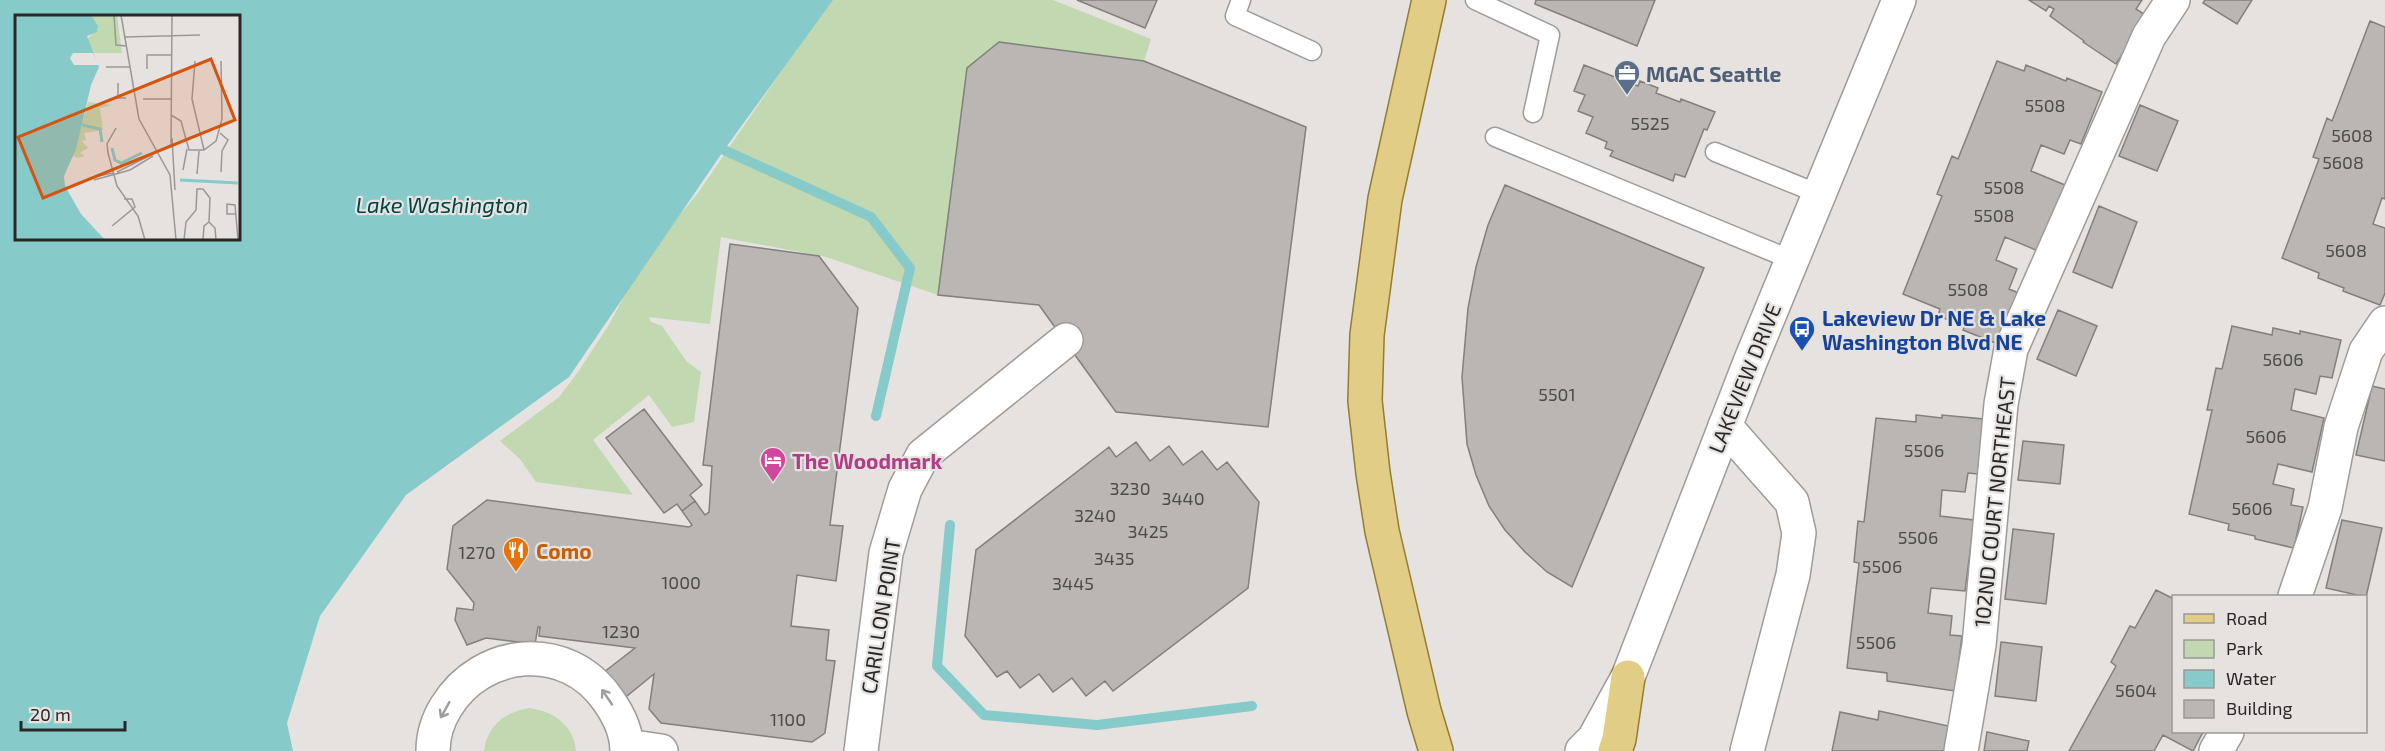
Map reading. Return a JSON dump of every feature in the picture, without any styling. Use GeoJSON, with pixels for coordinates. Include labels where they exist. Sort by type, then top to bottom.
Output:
{"type":"FeatureCollection","features":[{"type":"Feature","properties":{"kind":"main road"},"geometry":{"type":"LineString","coordinates":[[1429,0],[1385,199],[1367,335],[1365,401],[1382,531],[1424,711],[1436,751]]}},
{"type":"Feature","properties":{"kind":"main road"},"geometry":{"type":"LineString","coordinates":[[1615,751],[1619,739],[1628,677]]}},
{"type":"Feature","properties":{"kind":"street","name":"LAKEVIEW DRIVE"},"geometry":{"type":"LineString","coordinates":[[1582,751],[1594,739],[1628,677],[1725,426],[1899,0]]}},
{"type":"Feature","properties":{"kind":"street","name":"102ND COURT NORTHEAST"},"geometry":{"type":"LineString","coordinates":[[1961,751],[1979,645],[2001,404],[2012,349],[2149,36],[2173,0]]}},
{"type":"Feature","properties":{"kind":"street"},"geometry":{"type":"LineString","coordinates":[[2296,595],[2325,508],[2344,416],[2366,351],[2385,323]]}},
{"type":"Feature","properties":{"kind":"street","name":"CARILLON POINT"},"geometry":{"type":"LineString","coordinates":[[861,751],[886,553],[905,489],[923,455],[1074,333]]}},
{"type":"Feature","properties":{"kind":"street"},"geometry":{"type":"LineString","coordinates":[[1725,426],[1792,502],[1799,533],[1793,575],[1747,751]]}},
{"type":"Feature","properties":{"kind":"street"},"geometry":{"type":"LineString","coordinates":[[433,751],[441,716],[456,691],[480,671],[511,659],[543,659],[574,668],[600,688],[618,714],[627,748],[662,751]]}},
{"type":"Feature","properties":{"kind":"street"},"geometry":{"type":"LineString","coordinates":[[2216,751],[2226,733]]}},
{"type":"Feature","properties":{"kind":"lane"},"geometry":{"type":"LineString","coordinates":[[1241,0],[1235,16],[1312,51]]}},
{"type":"Feature","properties":{"kind":"lane"},"geometry":{"type":"LineString","coordinates":[[1475,0],[1551,35],[1533,113]]}},
{"type":"Feature","properties":{"kind":"lane"},"geometry":{"type":"LineString","coordinates":[[1495,137],[1792,260]]}},
{"type":"Feature","properties":{"kind":"lane"},"geometry":{"type":"LineString","coordinates":[[1715,152],[1819,194]]}},
{"type":"Feature","properties":{"kind":"green space"},"geometry":{"type":"Polygon","coordinates":[[[830,0],[1053,0],[1151,39],[1144,61],[938,295],[826,257],[721,237],[710,324],[649,317],[651,322],[662,326],[687,362],[701,372],[694,422],[672,427],[649,395],[593,440],[633,495],[536,482],[520,459],[500,441],[559,397],[578,372],[610,323],[646,255],[698,193],[830,0]]]}},
{"type":"Feature","properties":{"kind":"green space"},"geometry":{"type":"Polygon","coordinates":[[[529,708],[546,712],[561,721],[571,734],[576,751],[484,751],[489,734],[499,721],[529,708]]]}},
{"type":"Feature","properties":{"kind":"water","name":"Lake Washington"},"geometry":{"type":"Polygon","coordinates":[[[0,0],[833,0],[724,150],[569,377],[406,495],[320,616],[287,723],[293,751],[0,751],[0,0]]]}},
{"type":"Feature","properties":{"kind":"building"},"geometry":{"type":"Polygon","coordinates":[[[1077,0],[1157,0],[1145,28],[1077,0]]]}},
{"type":"Feature","properties":{"kind":"building"},"geometry":{"type":"Polygon","coordinates":[[[1536,0],[1655,0],[1637,46],[1535,4],[1536,0]]]}},
{"type":"Feature","properties":{"kind":"building"},"geometry":{"type":"Polygon","coordinates":[[[2029,0],[2142,0],[2136,9],[2147,16],[2116,64],[2050,16],[2054,9],[2049,6],[2046,11],[2029,0]]]}},
{"type":"Feature","properties":{"kind":"building"},"geometry":{"type":"Polygon","coordinates":[[[2205,0],[2252,0],[2237,24],[2203,3],[2205,0]]]}},
{"type":"Feature","properties":{"kind":"building"},"geometry":{"type":"Polygon","coordinates":[[[2370,21],[2385,27],[2385,199],[2382,198],[2373,224],[2385,228],[2385,293],[2380,305],[2343,291],[2344,288],[2318,278],[2319,273],[2282,258],[2319,159],[2313,157],[2327,118],[2332,121],[2370,21]]]}},
{"type":"Feature","properties":{"kind":"building"},"geometry":{"type":"Polygon","coordinates":[[[999,42],[1144,61],[1306,127],[1268,427],[1116,412],[1039,305],[938,295],[967,68],[999,42]]]}},
{"type":"Feature","properties":{"kind":"building"},"geometry":{"type":"Polygon","coordinates":[[[1997,61],[2024,71],[2026,65],[2102,92],[2081,144],[2070,140],[2064,154],[2041,145],[2031,171],[2065,185],[2038,251],[2005,237],[1996,260],[2017,269],[2009,289],[2021,294],[2000,345],[1963,330],[1965,326],[1938,316],[1940,309],[1903,294],[1942,196],[1937,194],[1952,156],[1958,159],[1997,61]]]}},
{"type":"Feature","properties":{"kind":"building"},"geometry":{"type":"Polygon","coordinates":[[[1584,65],[1638,86],[1640,81],[1658,88],[1656,93],[1680,102],[1681,99],[1715,112],[1707,130],[1704,129],[1685,177],[1675,174],[1673,181],[1610,156],[1613,151],[1605,148],[1607,142],[1586,133],[1593,117],[1578,111],[1585,95],[1574,91],[1584,65]]]}},
{"type":"Feature","properties":{"kind":"building"},"geometry":{"type":"Polygon","coordinates":[[[2140,105],[2178,121],[2157,171],[2119,156],[2140,105]]]}},
{"type":"Feature","properties":{"kind":"building"},"geometry":{"type":"Polygon","coordinates":[[[1505,185],[1704,268],[1572,587],[1547,572],[1505,530],[1489,506],[1476,475],[1467,444],[1462,377],[1468,308],[1476,267],[1488,225],[1505,185]]]}},
{"type":"Feature","properties":{"kind":"building"},"geometry":{"type":"Polygon","coordinates":[[[2099,206],[2137,222],[2112,288],[2073,272],[2099,206]]]}},
{"type":"Feature","properties":{"kind":"building","name":"The Woodmark"},"geometry":{"type":"Polygon","coordinates":[[[730,244],[819,256],[858,308],[830,525],[843,526],[836,581],[797,575],[791,626],[829,630],[826,660],[835,661],[825,733],[812,742],[661,723],[649,709],[654,674],[616,705],[595,679],[635,648],[539,636],[540,627],[538,627],[535,644],[486,638],[467,645],[455,620],[457,608],[473,610],[474,603],[447,569],[453,526],[487,500],[689,527],[692,525],[682,511],[695,501],[705,515],[709,512],[712,466],[703,465],[730,244]]]}},
{"type":"Feature","properties":{"kind":"building"},"geometry":{"type":"Polygon","coordinates":[[[2058,310],[2097,326],[2076,376],[2037,359],[2058,310]]]}},
{"type":"Feature","properties":{"kind":"building"},"geometry":{"type":"Polygon","coordinates":[[[2232,326],[2272,335],[2273,328],[2341,340],[2332,378],[2320,376],[2316,394],[2295,389],[2291,410],[2324,418],[2312,472],[2278,464],[2273,484],[2294,489],[2291,505],[2303,507],[2294,548],[2255,539],[2255,536],[2228,530],[2229,524],[2189,514],[2212,410],[2207,410],[2216,368],[2222,369],[2232,326]]]}},
{"type":"Feature","properties":{"kind":"building"},"geometry":{"type":"Polygon","coordinates":[[[2372,386],[2385,389],[2385,461],[2356,455],[2372,386]]]}},
{"type":"Feature","properties":{"kind":"building"},"geometry":{"type":"Polygon","coordinates":[[[644,409],[702,485],[690,495],[695,501],[682,511],[677,504],[664,513],[606,438],[644,409]]]}},
{"type":"Feature","properties":{"kind":"building"},"geometry":{"type":"Polygon","coordinates":[[[1916,415],[1984,419],[1978,474],[1968,473],[1965,492],[1942,490],[1940,516],[1974,520],[1965,591],[1931,588],[1928,613],[1952,616],[1950,635],[1962,636],[1955,691],[1887,681],[1887,673],[1847,668],[1859,563],[1854,562],[1858,521],[1864,522],[1876,418],[1916,422],[1916,415]]]}},
{"type":"Feature","properties":{"kind":"building"},"geometry":{"type":"Polygon","coordinates":[[[2023,441],[2064,445],[2060,484],[2018,480],[2023,441]]]}},
{"type":"Feature","properties":{"kind":"building"},"geometry":{"type":"Polygon","coordinates":[[[1136,442],[1150,461],[1169,446],[1183,465],[1202,451],[1217,470],[1227,462],[1259,502],[1248,588],[1113,691],[1105,681],[1086,696],[1072,678],[1053,692],[1039,674],[1020,688],[1007,671],[997,677],[965,636],[976,550],[1109,447],[1116,457],[1136,442]]]}},
{"type":"Feature","properties":{"kind":"building"},"geometry":{"type":"Polygon","coordinates":[[[2342,520],[2382,528],[2366,595],[2326,588],[2342,520]]]}},
{"type":"Feature","properties":{"kind":"building"},"geometry":{"type":"Polygon","coordinates":[[[2013,529],[2054,534],[2046,604],[2005,599],[2013,529]]]}},
{"type":"Feature","properties":{"kind":"building"},"geometry":{"type":"Polygon","coordinates":[[[2156,590],[2172,598],[2172,733],[2202,733],[2193,751],[2163,735],[2154,751],[2069,751],[2116,666],[2111,662],[2130,626],[2135,628],[2156,590]]]}},
{"type":"Feature","properties":{"kind":"building"},"geometry":{"type":"Polygon","coordinates":[[[2001,642],[2042,647],[2036,701],[1995,696],[2001,642]]]}},
{"type":"Feature","properties":{"kind":"building"},"geometry":{"type":"Polygon","coordinates":[[[1879,711],[1953,727],[1948,751],[1832,751],[1840,712],[1878,720],[1879,711]]]}},
{"type":"Feature","properties":{"kind":"building"},"geometry":{"type":"Polygon","coordinates":[[[1987,732],[2029,741],[2027,751],[1984,751],[1987,732]]]}},
{"type":"Feature","properties":{"kind":"waterway"},"geometry":{"type":"LineString","coordinates":[[713,143],[871,217],[910,268],[876,416]]}},
{"type":"Feature","properties":{"kind":"waterway"},"geometry":{"type":"LineString","coordinates":[[950,525],[937,666],[984,715],[1097,725],[1252,706]]}},
{"type":"Feature","properties":{"kind":"place","name":"MGAC Seattle"},"geometry":{"type":"Point","coordinates":[1627,96]}},
{"type":"Feature","properties":{"kind":"place","name":"Lakeview Dr NE & Lake Washington Blvd NE"},"geometry":{"type":"Point","coordinates":[1802,352]}},
{"type":"Feature","properties":{"kind":"place","name":"The Woodmark"},"geometry":{"type":"Point","coordinates":[773,483]}},
{"type":"Feature","properties":{"kind":"place","name":"Como"},"geometry":{"type":"Point","coordinates":[516,573]}}]}
